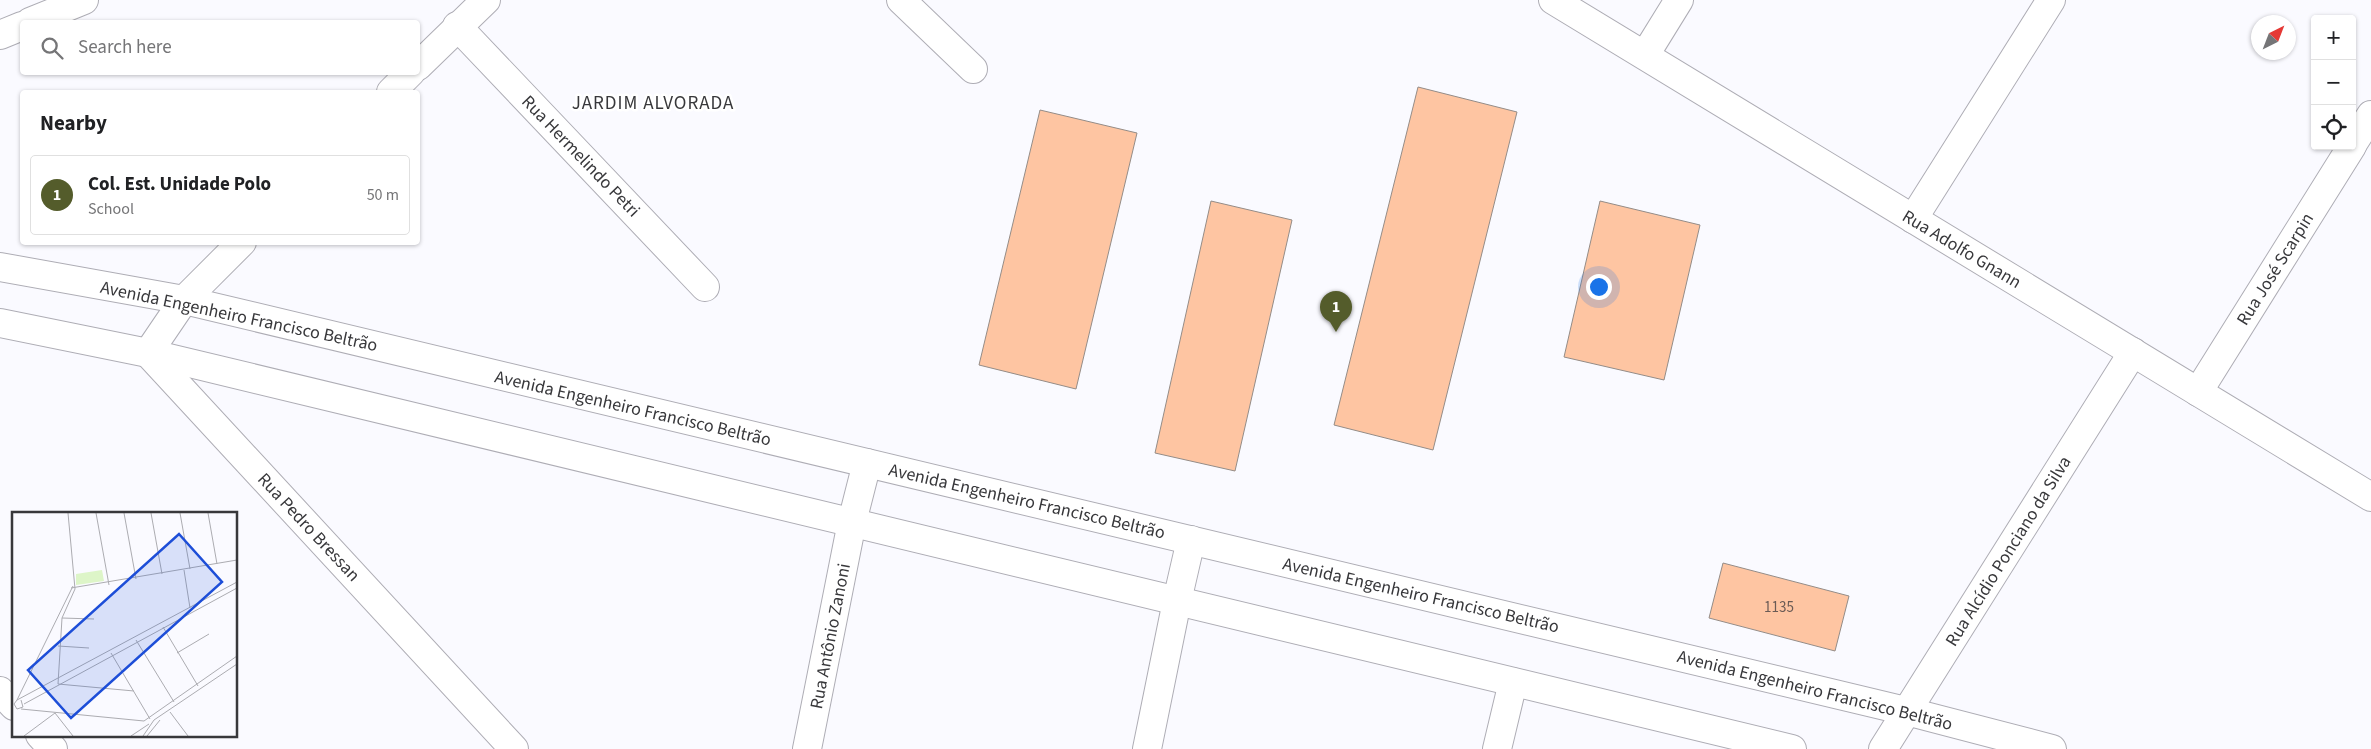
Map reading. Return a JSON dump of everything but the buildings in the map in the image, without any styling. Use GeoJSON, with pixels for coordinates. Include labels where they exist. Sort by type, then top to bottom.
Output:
{"type":"FeatureCollection","features":[{"type":"Feature","properties":{"kind":"street"},"geometry":{"type":"LineString","coordinates":[[35,20],[84,0]]}},
{"type":"Feature","properties":{"kind":"street"},"geometry":{"type":"LineString","coordinates":[[420,64],[457,26],[486,0]]}},
{"type":"Feature","properties":{"kind":"street"},"geometry":{"type":"LineString","coordinates":[[901,0],[973,69]]}},
{"type":"Feature","properties":{"kind":"street","name":"Rua Adolfo Gnann"},"geometry":{"type":"LineString","coordinates":[[1553,0],[2371,497]]}},
{"type":"Feature","properties":{"kind":"street"},"geometry":{"type":"LineString","coordinates":[[1644,55],[1679,0]]}},
{"type":"Feature","properties":{"kind":"street"},"geometry":{"type":"LineString","coordinates":[[1913,219],[2050,0]]}},
{"type":"Feature","properties":{"kind":"street","name":"Rua Hermelindo Petri"},"geometry":{"type":"LineString","coordinates":[[457,26],[705,287]]}},
{"type":"Feature","properties":{"kind":"street"},"geometry":{"type":"LineString","coordinates":[[0,35],[20,27]]}},
{"type":"Feature","properties":{"kind":"street"},"geometry":{"type":"LineString","coordinates":[[393,90],[408,75]]}},
{"type":"Feature","properties":{"kind":"street","name":"Rua José Scarpin"},"geometry":{"type":"LineString","coordinates":[[2356,139],[2371,115]]}},
{"type":"Feature","properties":{"kind":"street","name":"Rua José Scarpin"},"geometry":{"type":"LineString","coordinates":[[2198,392],[2349,150]]}},
{"type":"Feature","properties":{"kind":"street"},"geometry":{"type":"LineString","coordinates":[[148,353],[184,300],[239,245]]}},
{"type":"Feature","properties":{"kind":"street","name":"Avenida Engenheiro Francisco Beltrão"},"geometry":{"type":"LineString","coordinates":[[0,267],[184,300],[1906,711],[2052,749]]}},
{"type":"Feature","properties":{"kind":"street"},"geometry":{"type":"LineString","coordinates":[[0,323],[148,353],[1792,749]]}},
{"type":"Feature","properties":{"kind":"street","name":"Rua Alcídio Ponciano da Silva"},"geometry":{"type":"LineString","coordinates":[[1883,749],[2133,352]]}},
{"type":"Feature","properties":{"kind":"street","name":"Rua Pedro Bressan"},"geometry":{"type":"LineString","coordinates":[[148,353],[514,749]]}},
{"type":"Feature","properties":{"kind":"street","name":"Rua Antônio Zanoni"},"geometry":{"type":"LineString","coordinates":[[807,749],[852,522],[867,464]]}},
{"type":"Feature","properties":{"kind":"street"},"geometry":{"type":"LineString","coordinates":[[1147,749],[1191,540]]}},
{"type":"Feature","properties":{"kind":"street"},"geometry":{"type":"LineString","coordinates":[[1497,749],[1513,682]]}},
{"type":"Feature","properties":{"kind":"street"},"geometry":{"type":"LineString","coordinates":[[0,691],[12,704]]}},
{"type":"Feature","properties":{"kind":"street"},"geometry":{"type":"LineString","coordinates":[[41,736],[53,749]]}},
{"type":"Feature","properties":{"kind":"place","name":"Col. Est. Unidade Polo"},"geometry":{"type":"Point","coordinates":[1336,332]}},
{"type":"Feature","properties":{"kind":"district","name":"JARDIM ALVORADA"},"geometry":{"type":"Point","coordinates":[653,102]}}]}
